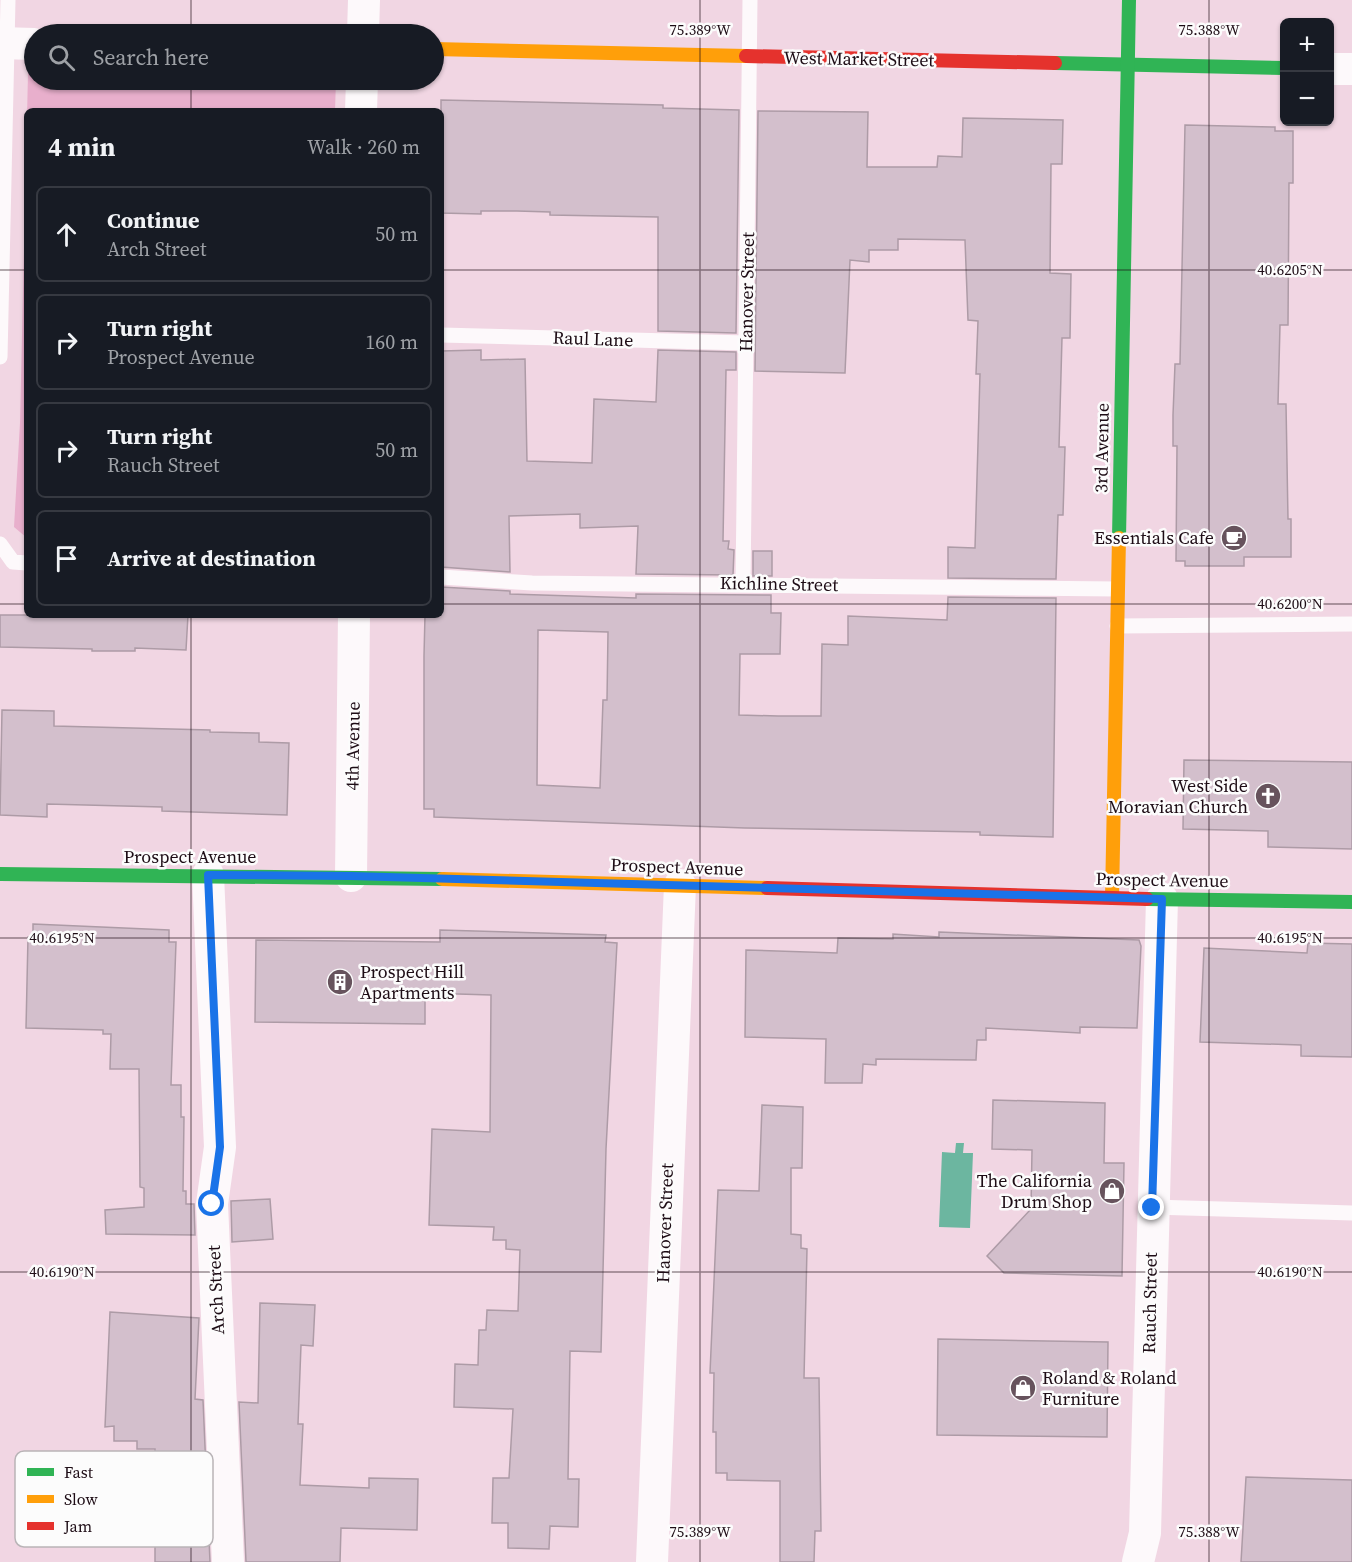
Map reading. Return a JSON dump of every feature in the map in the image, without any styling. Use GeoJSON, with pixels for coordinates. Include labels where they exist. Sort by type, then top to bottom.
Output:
{"type":"FeatureCollection","features":[{"type":"Feature","properties":{"kind":"street"},"geometry":{"type":"LineString","coordinates":[[363,24],[364,0]]}},
{"type":"Feature","properties":{"kind":"street","name":"3rd Avenue"},"geometry":{"type":"LineString","coordinates":[[1112,897],[1129,0]]}},
{"type":"Feature","properties":{"kind":"street","name":"West Market Street"},"geometry":{"type":"LineString","coordinates":[[444,49],[1280,68]]}},
{"type":"Feature","properties":{"kind":"street"},"geometry":{"type":"LineString","coordinates":[[1334,69],[1352,69]]}},
{"type":"Feature","properties":{"kind":"street"},"geometry":{"type":"LineString","coordinates":[[361,108],[362,90]]}},
{"type":"Feature","properties":{"kind":"street","name":"4th Avenue"},"geometry":{"type":"LineString","coordinates":[[351,876],[354,618]]}},
{"type":"Feature","properties":{"kind":"street","name":"Prospect Avenue"},"geometry":{"type":"LineString","coordinates":[[0,874],[351,876],[1162,899],[1352,902]]}},
{"type":"Feature","properties":{"kind":"street","name":"Arch Street"},"geometry":{"type":"LineString","coordinates":[[208,875],[220,1147],[212,1204],[228,1562]]}},
{"type":"Feature","properties":{"kind":"street","name":"Hanover Street"},"geometry":{"type":"LineString","coordinates":[[651,1562],[680,885]]}},
{"type":"Feature","properties":{"kind":"street","name":"Rauch Street"},"geometry":{"type":"LineString","coordinates":[[1138,1562],[1145,1533],[1162,899]]}},
{"type":"Feature","properties":{"kind":"lane"},"geometry":{"type":"LineString","coordinates":[[0,357],[14,43],[8,0]]}},
{"type":"Feature","properties":{"kind":"lane","name":"Hanover Street"},"geometry":{"type":"LineString","coordinates":[[743,584],[750,0]]}},
{"type":"Feature","properties":{"kind":"lane","name":"Raul Lane"},"geometry":{"type":"LineString","coordinates":[[444,335],[746,343]]}},
{"type":"Feature","properties":{"kind":"lane"},"geometry":{"type":"LineString","coordinates":[[0,544],[14,562],[24,562]]}},
{"type":"Feature","properties":{"kind":"lane","name":"Kichline Street"},"geometry":{"type":"LineString","coordinates":[[444,577],[532,583],[1118,589]]}},
{"type":"Feature","properties":{"kind":"lane"},"geometry":{"type":"LineString","coordinates":[[1117,626],[1352,624]]}},
{"type":"Feature","properties":{"kind":"lane"},"geometry":{"type":"LineString","coordinates":[[1152,1208],[1352,1213]]}},
{"type":"Feature","properties":{"kind":"shaded area"},"geometry":{"type":"Polygon","coordinates":[[[28,90],[336,90],[335,108],[27,108],[28,90]]]}},
{"type":"Feature","properties":{"kind":"shaded area"},"geometry":{"type":"Polygon","coordinates":[[[24,248],[24,535],[14,527],[20,423],[24,248]]]}},
{"type":"Feature","properties":{"kind":"shaded area"},"geometry":{"type":"Polygon","coordinates":[[[956,1143],[964,1143],[963,1153],[973,1153],[970,1228],[939,1227],[942,1152],[955,1153],[956,1143]]]}},
{"type":"Feature","properties":{"kind":"building"},"geometry":{"type":"Polygon","coordinates":[[[441,100],[663,105],[663,108],[739,110],[736,333],[658,331],[658,217],[550,215],[550,212],[517,211],[481,211],[481,214],[444,213],[444,108],[441,108],[441,100]]]}},
{"type":"Feature","properties":{"kind":"building"},"geometry":{"type":"Polygon","coordinates":[[[758,111],[868,112],[867,167],[937,167],[938,156],[962,157],[963,118],[1063,120],[1062,164],[1051,164],[1050,273],[1071,274],[1070,338],[1062,338],[1059,447],[1065,447],[1063,515],[1058,515],[1056,579],[948,578],[948,547],[975,548],[980,374],[976,374],[978,321],[968,320],[965,240],[898,239],[898,250],[869,250],[869,262],[850,260],[845,373],[755,371],[758,111]]]}},
{"type":"Feature","properties":{"kind":"building"},"geometry":{"type":"Polygon","coordinates":[[[1185,125],[1275,127],[1275,131],[1293,131],[1293,183],[1289,183],[1288,325],[1280,325],[1278,404],[1286,404],[1291,557],[1244,557],[1244,566],[1185,566],[1185,561],[1176,561],[1177,446],[1173,446],[1173,415],[1175,364],[1180,364],[1185,125]]]}},
{"type":"Feature","properties":{"kind":"building"},"geometry":{"type":"Polygon","coordinates":[[[481,350],[481,360],[525,359],[527,461],[592,463],[594,399],[656,402],[658,350],[736,352],[736,370],[726,370],[723,541],[729,541],[728,549],[734,550],[733,575],[636,574],[638,526],[580,528],[580,514],[509,516],[510,572],[444,567],[444,351],[481,350]]]}},
{"type":"Feature","properties":{"kind":"building"},"geometry":{"type":"Polygon","coordinates":[[[753,551],[772,551],[772,576],[753,576],[753,551]]]}},
{"type":"Feature","properties":{"kind":"building"},"geometry":{"type":"Polygon","coordinates":[[[444,587],[510,591],[510,594],[636,598],[636,594],[771,595],[771,613],[781,613],[780,654],[740,654],[739,715],[821,716],[822,644],[848,645],[848,616],[947,620],[948,597],[1056,598],[1053,837],[980,835],[980,832],[745,828],[434,817],[434,809],[424,809],[425,618],[444,618],[444,587]],[[538,630],[537,785],[600,788],[603,700],[607,700],[608,632],[538,630]]]}},
{"type":"Feature","properties":{"kind":"building"},"geometry":{"type":"Polygon","coordinates":[[[0,615],[24,615],[24,618],[188,618],[186,650],[135,648],[135,651],[92,651],[92,649],[0,647],[0,615]]]}},
{"type":"Feature","properties":{"kind":"building"},"geometry":{"type":"Polygon","coordinates":[[[2,710],[54,711],[54,726],[259,733],[259,742],[289,743],[287,815],[162,811],[162,807],[47,804],[47,817],[0,815],[2,710]]]}},
{"type":"Feature","properties":{"kind":"building","name":"West Side Moravian Church"},"geometry":{"type":"Polygon","coordinates":[[[1184,760],[1352,762],[1352,849],[1268,847],[1268,831],[1183,829],[1184,760]]]}},
{"type":"Feature","properties":{"kind":"building"},"geometry":{"type":"Polygon","coordinates":[[[33,924],[169,930],[169,942],[176,942],[171,1085],[181,1085],[181,1117],[184,1117],[183,1191],[186,1191],[186,1204],[194,1204],[195,1235],[106,1234],[105,1210],[144,1207],[144,1188],[140,1187],[139,1069],[110,1069],[111,1034],[103,1034],[103,1030],[26,1028],[28,937],[33,937],[33,924]]]}},
{"type":"Feature","properties":{"kind":"building"},"geometry":{"type":"Polygon","coordinates":[[[440,930],[606,935],[605,942],[617,943],[606,1149],[601,1352],[570,1351],[568,1479],[579,1479],[578,1527],[550,1526],[549,1549],[508,1548],[508,1523],[492,1523],[493,1478],[509,1478],[513,1409],[454,1407],[455,1364],[478,1365],[479,1330],[486,1330],[487,1310],[518,1311],[520,1250],[506,1249],[506,1240],[493,1240],[494,1227],[429,1225],[432,1129],[490,1132],[491,995],[425,993],[425,1024],[255,1022],[256,940],[440,942],[440,930]]]}},
{"type":"Feature","properties":{"kind":"building"},"geometry":{"type":"Polygon","coordinates":[[[939,932],[1139,940],[1141,946],[1137,1028],[1080,1027],[1080,1033],[986,1028],[986,1040],[977,1040],[976,1060],[876,1059],[876,1065],[863,1064],[862,1083],[825,1083],[826,1039],[745,1037],[746,950],[837,953],[838,938],[893,939],[893,934],[939,937],[939,932]]]}},
{"type":"Feature","properties":{"kind":"building"},"geometry":{"type":"Polygon","coordinates":[[[1308,943],[1352,944],[1352,1057],[1301,1056],[1301,1045],[1200,1042],[1204,948],[1307,953],[1308,943]]]}},
{"type":"Feature","properties":{"kind":"building"},"geometry":{"type":"Polygon","coordinates":[[[993,1100],[1105,1103],[1104,1163],[1124,1163],[1122,1276],[1004,1273],[987,1256],[1031,1209],[1032,1150],[992,1149],[993,1100]]]}},
{"type":"Feature","properties":{"kind":"building"},"geometry":{"type":"Polygon","coordinates":[[[762,1105],[803,1107],[802,1168],[791,1168],[791,1234],[801,1235],[801,1248],[807,1249],[804,1378],[819,1378],[821,1531],[815,1531],[814,1562],[780,1562],[780,1481],[727,1480],[727,1473],[716,1473],[716,1432],[713,1432],[714,1373],[710,1373],[718,1190],[759,1191],[762,1105]]]}},
{"type":"Feature","properties":{"kind":"building"},"geometry":{"type":"Polygon","coordinates":[[[270,1199],[273,1239],[232,1242],[231,1201],[270,1199]]]}},
{"type":"Feature","properties":{"kind":"building"},"geometry":{"type":"Polygon","coordinates":[[[260,1303],[315,1305],[313,1346],[301,1345],[298,1424],[303,1424],[300,1485],[369,1488],[369,1478],[418,1479],[417,1530],[341,1528],[340,1562],[246,1562],[239,1402],[258,1403],[260,1303]]]}},
{"type":"Feature","properties":{"kind":"building"},"geometry":{"type":"Polygon","coordinates":[[[110,1312],[199,1318],[195,1399],[203,1400],[205,1451],[137,1449],[137,1441],[114,1441],[114,1426],[105,1427],[110,1312]]]}},
{"type":"Feature","properties":{"kind":"building","name":"Roland & Roland Furniture"},"geometry":{"type":"Polygon","coordinates":[[[938,1339],[1108,1342],[1107,1437],[937,1435],[938,1339]]]}},
{"type":"Feature","properties":{"kind":"building"},"geometry":{"type":"Polygon","coordinates":[[[1246,1477],[1352,1480],[1352,1562],[1241,1562],[1246,1477]]]}},
{"type":"Feature","properties":{"kind":"building"},"geometry":{"type":"Polygon","coordinates":[[[155,1547],[209,1547],[210,1562],[155,1562],[155,1547]]]}},
{"type":"Feature","properties":{"kind":"traffic: fast"},"geometry":{"type":"LineString","coordinates":[[1119,538],[1129,0]]}},
{"type":"Feature","properties":{"kind":"traffic: fast"},"geometry":{"type":"LineString","coordinates":[[1055,63],[1280,68]]}},
{"type":"Feature","properties":{"kind":"traffic: fast"},"geometry":{"type":"LineString","coordinates":[[0,874],[442,879]]}},
{"type":"Feature","properties":{"kind":"traffic: fast"},"geometry":{"type":"LineString","coordinates":[[1147,899],[1352,902]]}},
{"type":"Feature","properties":{"kind":"traffic: slow"},"geometry":{"type":"LineString","coordinates":[[444,49],[746,56]]}},
{"type":"Feature","properties":{"kind":"traffic: slow"},"geometry":{"type":"LineString","coordinates":[[1112,898],[1119,538]]}},
{"type":"Feature","properties":{"kind":"traffic: slow"},"geometry":{"type":"LineString","coordinates":[[442,879],[767,888]]}},
{"type":"Feature","properties":{"kind":"traffic: jam"},"geometry":{"type":"LineString","coordinates":[[746,56],[1055,63]]}},
{"type":"Feature","properties":{"kind":"traffic: jam"},"geometry":{"type":"LineString","coordinates":[[767,888],[1147,899]]}},
{"type":"Feature","properties":{"kind":"place","name":"Essentials Cafe"},"geometry":{"type":"Point","coordinates":[1234,538]}},
{"type":"Feature","properties":{"kind":"place","name":"West Side Moravian Church"},"geometry":{"type":"Point","coordinates":[1268,796]}},
{"type":"Feature","properties":{"kind":"place","name":"Prospect Hill Apartments"},"geometry":{"type":"Point","coordinates":[340,982]}},
{"type":"Feature","properties":{"kind":"place","name":"The California Drum Shop"},"geometry":{"type":"Point","coordinates":[1112,1191]}},
{"type":"Feature","properties":{"kind":"place","name":"Roland & Roland Furniture"},"geometry":{"type":"Point","coordinates":[1023,1388]}},
{"type":"Feature","properties":{"kind":"route"},"geometry":{"type":"LineString","coordinates":[[212,1204],[220,1147],[208,875],[351,876],[1162,899],[1152,1208]]}}]}
